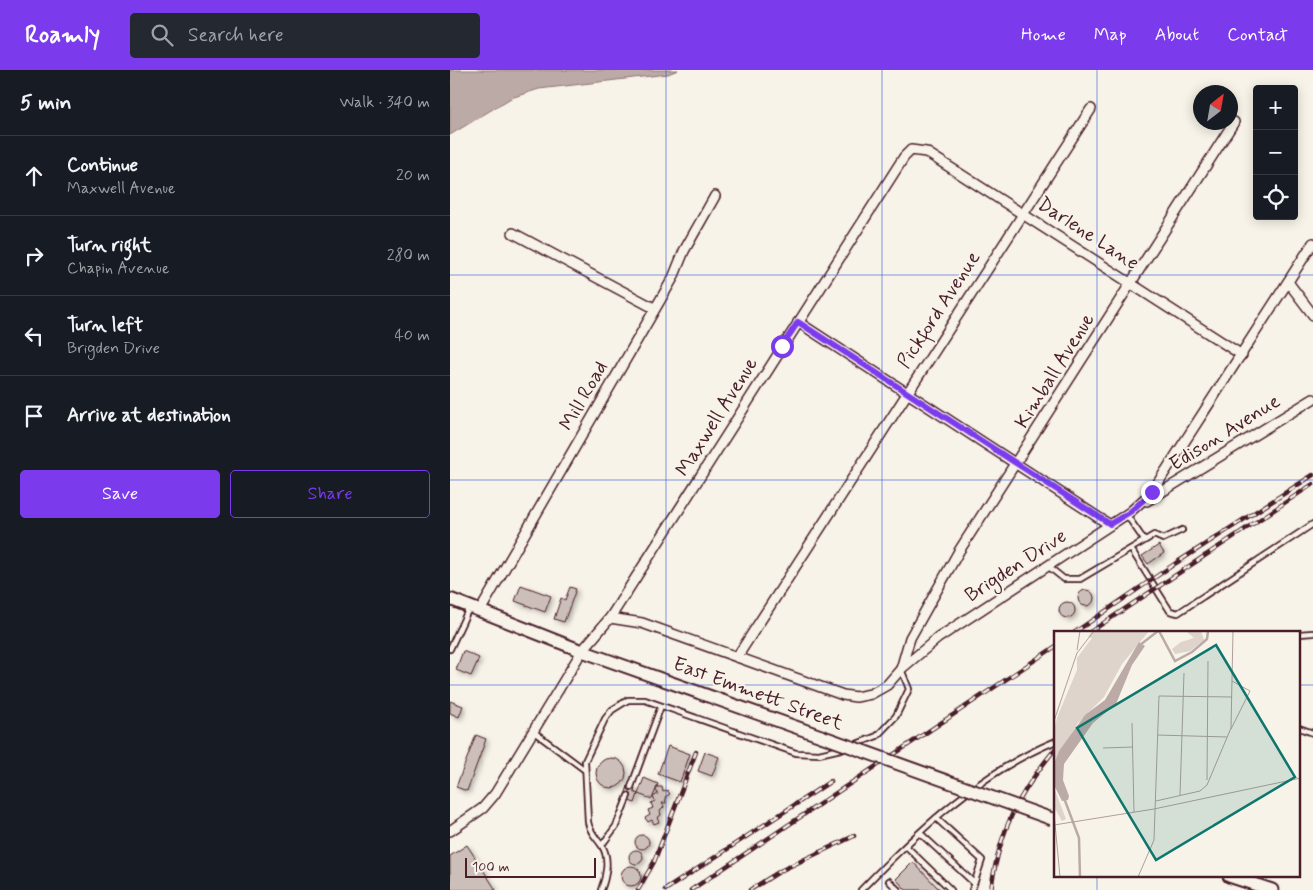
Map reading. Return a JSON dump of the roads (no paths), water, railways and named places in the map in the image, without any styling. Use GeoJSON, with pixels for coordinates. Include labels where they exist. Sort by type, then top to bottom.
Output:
{"type":"FeatureCollection","features":[{"type":"Feature","properties":{"kind":"street","name":"Pickford Avenue"},"geometry":{"type":"LineString","coordinates":[[737,657],[1022,213],[1091,109]]}},
{"type":"Feature","properties":{"kind":"street","name":"Kimball Avenue"},"geometry":{"type":"LineString","coordinates":[[901,669],[910,638],[960,551],[1229,130]]}},
{"type":"Feature","properties":{"kind":"street","name":"Darlene Lane"},"geometry":{"type":"LineString","coordinates":[[912,150],[926,152],[1242,355]]}},
{"type":"Feature","properties":{"kind":"street","name":"Maxwell Avenue"},"geometry":{"type":"LineString","coordinates":[[450,831],[489,801],[534,732],[582,651],[610,618],[904,157],[912,150]]}},
{"type":"Feature","properties":{"kind":"street","name":"Mill Road"},"geometry":{"type":"LineString","coordinates":[[475,609],[673,278],[684,251],[715,196]]}},
{"type":"Feature","properties":{"kind":"street"},"geometry":{"type":"LineString","coordinates":[[513,233],[654,308]]}},
{"type":"Feature","properties":{"kind":"street","name":"Brigden Drive"},"geometry":{"type":"LineString","coordinates":[[610,618],[642,622],[821,688],[856,697],[871,694],[887,685],[901,669],[945,634],[1128,513],[1152,492],[1313,243]]}},
{"type":"Feature","properties":{"kind":"street"},"geometry":{"type":"LineString","coordinates":[[1288,282],[1313,315]]}},
{"type":"Feature","properties":{"kind":"street"},"geometry":{"type":"LineString","coordinates":[[798,322],[906,393],[1018,462],[1110,524]]}},
{"type":"Feature","properties":{"kind":"street","name":"Edison Avenue"},"geometry":{"type":"LineString","coordinates":[[1128,513],[1313,399]]}},
{"type":"Feature","properties":{"kind":"street","name":"East Emmett Street"},"geometry":{"type":"LineString","coordinates":[[450,599],[582,651],[1054,820]]}},
{"type":"Feature","properties":{"kind":"street"},"geometry":{"type":"LineString","coordinates":[[1235,878],[1272,890]]}},
{"type":"Feature","properties":{"kind":"lane"},"geometry":{"type":"LineString","coordinates":[[1128,513],[1144,540]]}},
{"type":"Feature","properties":{"kind":"lane"},"geometry":{"type":"LineString","coordinates":[[1130,549],[1170,611],[1178,613],[1313,524]]}},
{"type":"Feature","properties":{"kind":"lane"},"geometry":{"type":"LineString","coordinates":[[1049,567],[1064,579],[1080,579],[1154,535],[1163,539],[1182,530]]}},
{"type":"Feature","properties":{"kind":"lane"},"geometry":{"type":"LineString","coordinates":[[450,649],[475,609]]}},
{"type":"Feature","properties":{"kind":"lane"},"geometry":{"type":"LineString","coordinates":[[601,890],[606,864],[602,845],[590,831],[588,822],[585,761],[605,719],[612,710],[628,700],[637,699],[796,753],[830,753],[877,736],[896,716],[909,689],[901,669]]}},
{"type":"Feature","properties":{"kind":"lane"},"geometry":{"type":"LineString","coordinates":[[631,787],[661,706]]}},
{"type":"Feature","properties":{"kind":"lane"},"geometry":{"type":"LineString","coordinates":[[1301,729],[1313,733]]}},
{"type":"Feature","properties":{"kind":"lane"},"geometry":{"type":"LineString","coordinates":[[534,732],[585,770]]}},
{"type":"Feature","properties":{"kind":"lane"},"geometry":{"type":"LineString","coordinates":[[860,890],[955,801],[994,774],[1054,742]]}},
{"type":"Feature","properties":{"kind":"lane"},"geometry":{"type":"LineString","coordinates":[[602,845],[616,826],[628,796]]}},
{"type":"Feature","properties":{"kind":"lane"},"geometry":{"type":"LineString","coordinates":[[936,818],[982,860],[972,890]]}},
{"type":"Feature","properties":{"kind":"lane"},"geometry":{"type":"LineString","coordinates":[[920,833],[974,883]]}},
{"type":"Feature","properties":{"kind":"lane"},"geometry":{"type":"LineString","coordinates":[[906,846],[951,890]]}},
{"type":"Feature","properties":{"kind":"lane"},"geometry":{"type":"LineString","coordinates":[[889,881],[898,890]]}},
{"type":"Feature","properties":{"kind":"railway"},"geometry":{"type":"LineString","coordinates":[[1076,631],[1176,563],[1313,475]]}},
{"type":"Feature","properties":{"kind":"railway"},"geometry":{"type":"LineString","coordinates":[[1092,631],[1313,484]]}},
{"type":"Feature","properties":{"kind":"railway"},"geometry":{"type":"LineString","coordinates":[[691,890],[1054,647]]}},
{"type":"Feature","properties":{"kind":"railway"},"geometry":{"type":"LineString","coordinates":[[991,890],[999,849],[1012,814],[1031,781],[1054,751]]}},
{"type":"Feature","properties":{"kind":"railway"},"geometry":{"type":"LineString","coordinates":[[638,890],[654,862],[696,752]]}},
{"type":"Feature","properties":{"kind":"railway"},"geometry":{"type":"LineString","coordinates":[[665,890],[831,781]]}},
{"type":"Feature","properties":{"kind":"railway"},"geometry":{"type":"LineString","coordinates":[[750,890],[782,870],[854,836]]}}]}
